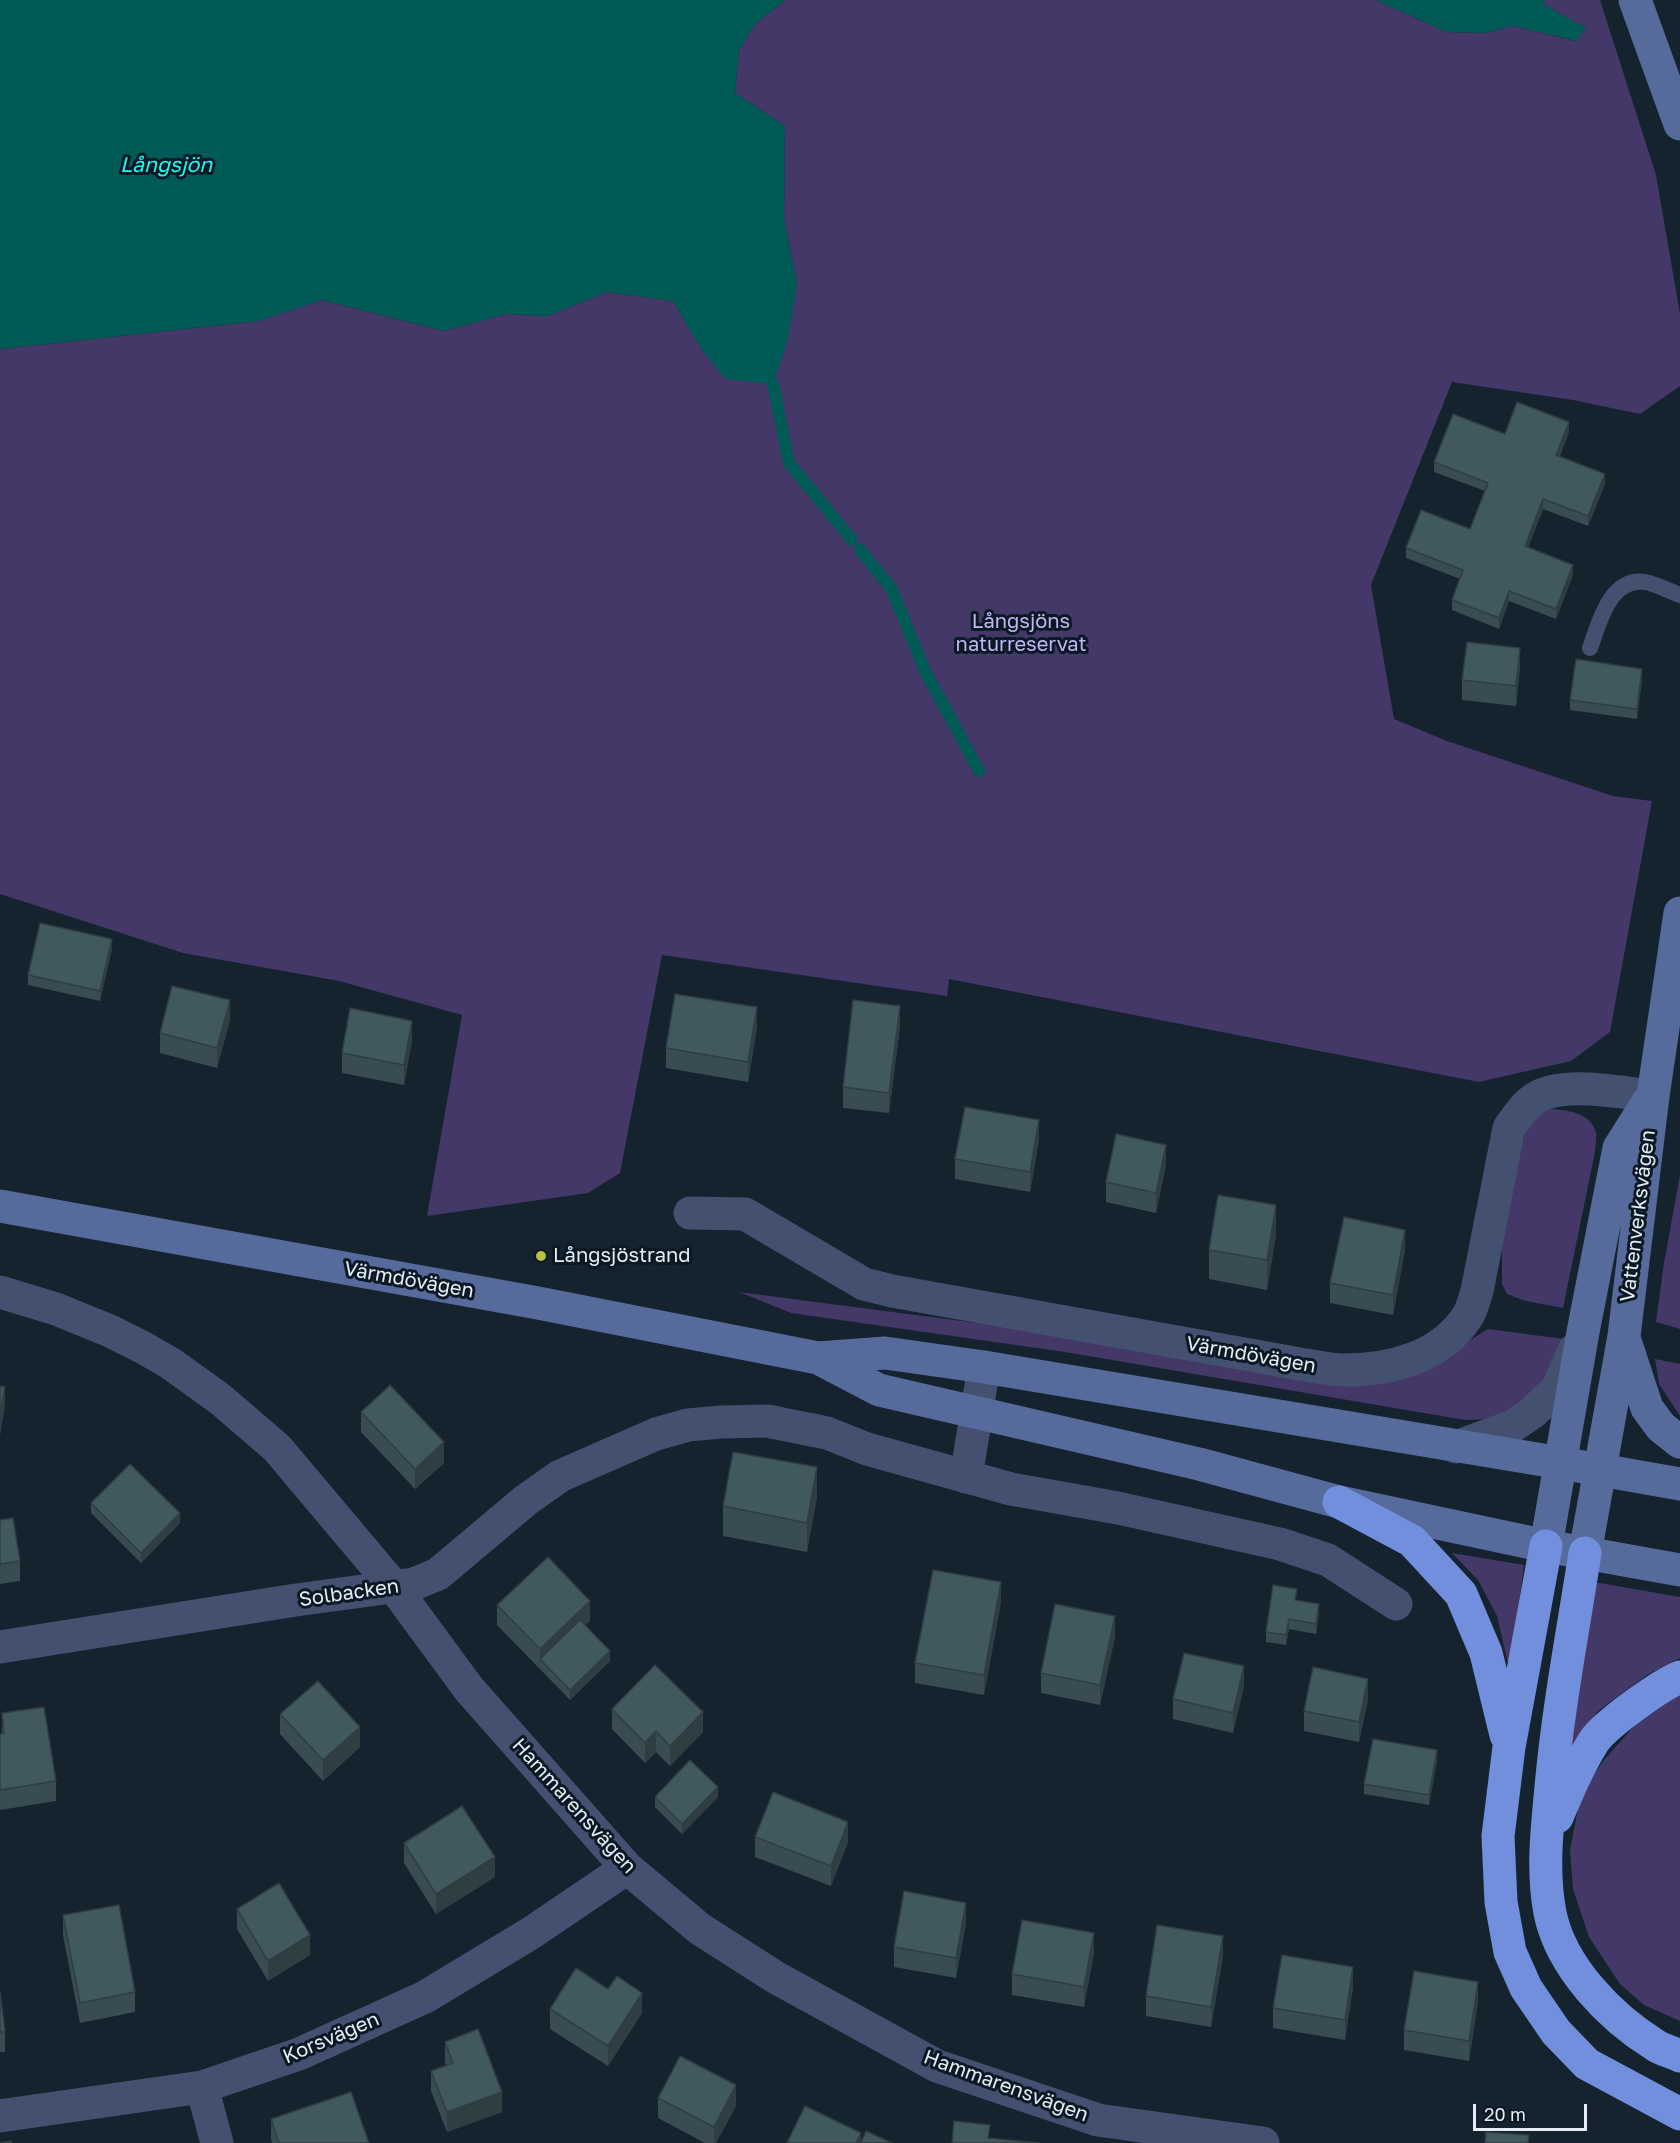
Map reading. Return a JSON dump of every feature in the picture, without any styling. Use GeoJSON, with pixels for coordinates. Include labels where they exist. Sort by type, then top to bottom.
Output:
{"type":"FeatureCollection","features":[{"type":"Feature","properties":{"kind":"highway"},"geometry":{"type":"LineString","coordinates":[[1339,1502],[1413,1541],[1461,1594],[1486,1653],[1509,1747]]}},
{"type":"Feature","properties":{"kind":"highway"},"geometry":{"type":"LineString","coordinates":[[1546,1546],[1509,1747],[1498,1836],[1501,1902],[1510,1952],[1526,1988],[1556,2032],[1587,2064],[1680,2114]]}},
{"type":"Feature","properties":{"kind":"highway"},"geometry":{"type":"LineString","coordinates":[[1585,1553],[1557,1726],[1545,1844],[1550,1914],[1558,1937],[1580,1978],[1614,2016],[1657,2046],[1680,2056]]}},
{"type":"Feature","properties":{"kind":"highway"},"geometry":{"type":"LineString","coordinates":[[1545,1844],[1576,1772],[1596,1739],[1633,1706],[1680,1677]]}},
{"type":"Feature","properties":{"kind":"main road"},"geometry":{"type":"LineString","coordinates":[[1635,0],[1680,124]]}},
{"type":"Feature","properties":{"kind":"main road","name":"Vattenverksvägen"},"geometry":{"type":"LineString","coordinates":[[1585,1553],[1624,1336],[1653,1096],[1679,921]]}},
{"type":"Feature","properties":{"kind":"main road","name":"Vattenverksvägen"},"geometry":{"type":"LineString","coordinates":[[1546,1546],[1583,1332],[1619,1148],[1653,1096]]}},
{"type":"Feature","properties":{"kind":"main road","name":"Värmdövägen"},"geometry":{"type":"LineString","coordinates":[[0,1206],[538,1303],[818,1358],[885,1353],[984,1367],[1456,1447],[1561,1462],[1680,1484]]}},
{"type":"Feature","properties":{"kind":"main road","name":"Vattenverksvägen"},"geometry":{"type":"LineString","coordinates":[[1624,1336],[1647,1408],[1661,1427],[1680,1442]]}},
{"type":"Feature","properties":{"kind":"main road","name":"Värmdövägen"},"geometry":{"type":"LineString","coordinates":[[818,1358],[879,1390],[1199,1464],[1339,1502],[1546,1546],[1680,1570]]}},
{"type":"Feature","properties":{"kind":"street","name":"Värmdövägen"},"geometry":{"type":"LineString","coordinates":[[690,1213],[744,1214],[864,1284],[891,1291],[1300,1364],[1344,1370],[1386,1367],[1414,1359],[1433,1349],[1453,1334],[1468,1316],[1477,1291],[1509,1128],[1521,1110],[1536,1098],[1555,1090],[1582,1089],[1653,1096]]}},
{"type":"Feature","properties":{"kind":"street","name":"Hammarensvägen"},"geometry":{"type":"LineString","coordinates":[[0,1292],[56,1309],[110,1331],[170,1363],[220,1399],[277,1448],[394,1587],[469,1689],[627,1868],[709,1935],[775,1977],[937,2066],[1098,2120],[1263,2143]]}},
{"type":"Feature","properties":{"kind":"street","name":"Vattenverksvägen"},"geometry":{"type":"LineString","coordinates":[[1456,1447],[1513,1426],[1532,1413],[1557,1389],[1583,1332]]}},
{"type":"Feature","properties":{"kind":"street"},"geometry":{"type":"LineString","coordinates":[[984,1367],[966,1477],[1011,1490],[1118,1508],[1280,1544],[1328,1560],[1396,1604]]}},
{"type":"Feature","properties":{"kind":"street","name":"Solbacken"},"geometry":{"type":"LineString","coordinates":[[0,1647],[296,1600],[414,1584],[438,1574],[526,1500],[560,1476],[656,1434],[688,1425],[767,1421],[827,1433],[867,1449],[966,1477]]}},
{"type":"Feature","properties":{"kind":"street","name":"Korsvägen"},"geometry":{"type":"LineString","coordinates":[[0,2116],[202,2087],[299,2054],[425,1997],[531,1933],[627,1868]]}},
{"type":"Feature","properties":{"kind":"street"},"geometry":{"type":"LineString","coordinates":[[202,2087],[217,2143]]}},
{"type":"Feature","properties":{"kind":"lane"},"geometry":{"type":"LineString","coordinates":[[1590,648],[1603,615],[1615,593],[1630,583],[1645,582],[1680,595]]}},
{"type":"Feature","properties":{"kind":"green space","name":"Långsjöns naturreservat"},"geometry":{"type":"Polygon","coordinates":[[[785,0],[1376,0],[1447,32],[1484,33],[1514,26],[1575,41],[1586,28],[1546,6],[1543,0],[1600,0],[1656,175],[1680,314],[1680,386],[1640,414],[1573,400],[1452,382],[1371,585],[1394,719],[1447,741],[1613,796],[1652,801],[1610,1032],[1571,1061],[1479,1082],[949,979],[947,996],[662,955],[620,1173],[588,1193],[427,1216],[462,1015],[339,981],[183,953],[0,894],[0,349],[258,321],[322,300],[444,331],[506,314],[547,316],[607,292],[673,301],[700,346],[797,284],[784,219],[785,126],[735,93],[739,50],[755,24],[785,0]]]}},
{"type":"Feature","properties":{"kind":"green space"},"geometry":{"type":"Polygon","coordinates":[[[1545,1109],[1582,1115],[1593,1125],[1596,1132],[1594,1157],[1563,1308],[1526,1301],[1507,1294],[1502,1284],[1502,1239],[1527,1124],[1545,1109]]]}},
{"type":"Feature","properties":{"kind":"green space"},"geometry":{"type":"Polygon","coordinates":[[[1680,1175],[1680,1329],[1656,1322],[1680,1175]]]}},
{"type":"Feature","properties":{"kind":"green space"},"geometry":{"type":"Polygon","coordinates":[[[739,1292],[1031,1330],[1334,1382],[1459,1347],[1488,1329],[1564,1339],[1558,1361],[1536,1392],[1512,1410],[1491,1419],[1465,1420],[1065,1352],[791,1313],[739,1292]]]}},
{"type":"Feature","properties":{"kind":"green space"},"geometry":{"type":"Polygon","coordinates":[[[1655,1359],[1680,1364],[1680,1416],[1659,1384],[1655,1359]]]}},
{"type":"Feature","properties":{"kind":"green space"},"geometry":{"type":"Polygon","coordinates":[[[1452,1553],[1524,1565],[1510,1672],[1497,1616],[1478,1580],[1452,1553]]]}},
{"type":"Feature","properties":{"kind":"green space"},"geometry":{"type":"Polygon","coordinates":[[[1594,1582],[1680,1597],[1680,1658],[1647,1675],[1598,1711],[1562,1762],[1594,1582]]]}},
{"type":"Feature","properties":{"kind":"green space"},"geometry":{"type":"Polygon","coordinates":[[[1680,1693],[1680,2021],[1644,2005],[1620,1984],[1589,1937],[1573,1889],[1570,1850],[1581,1793],[1604,1760],[1644,1715],[1680,1693]]]}},
{"type":"Feature","properties":{"kind":"water","name":"Långsjön"},"geometry":{"type":"Polygon","coordinates":[[[0,0],[785,0],[755,24],[739,50],[735,93],[785,126],[784,219],[797,284],[788,340],[773,384],[725,379],[700,347],[673,301],[607,292],[547,316],[506,314],[444,331],[322,300],[258,321],[0,349],[0,0]]]}},
{"type":"Feature","properties":{"kind":"water"},"geometry":{"type":"Polygon","coordinates":[[[1376,0],[1543,0],[1546,6],[1586,28],[1576,41],[1514,26],[1484,33],[1447,32],[1376,0]]]}},
{"type":"Feature","properties":{"kind":"building"},"geometry":{"type":"Polygon","coordinates":[[[1517,402],[1569,422],[1556,455],[1605,474],[1588,516],[1543,499],[1525,546],[1573,565],[1556,609],[1509,591],[1499,618],[1452,600],[1463,570],[1406,548],[1421,510],[1470,529],[1488,483],[1434,462],[1453,414],[1505,434],[1517,402]]]}},
{"type":"Feature","properties":{"kind":"building"},"geometry":{"type":"Polygon","coordinates":[[[1467,642],[1520,648],[1516,686],[1462,680],[1467,642]]]}},
{"type":"Feature","properties":{"kind":"building"},"geometry":{"type":"Polygon","coordinates":[[[1576,659],[1642,669],[1637,709],[1570,700],[1576,659]]]}},
{"type":"Feature","properties":{"kind":"building"},"geometry":{"type":"Polygon","coordinates":[[[40,923],[112,939],[100,991],[28,975],[40,923]]]}},
{"type":"Feature","properties":{"kind":"building"},"geometry":{"type":"Polygon","coordinates":[[[172,986],[230,1000],[217,1048],[160,1033],[172,986]]]}},
{"type":"Feature","properties":{"kind":"building"},"geometry":{"type":"Polygon","coordinates":[[[675,994],[757,1007],[748,1062],[666,1048],[675,994]]]}},
{"type":"Feature","properties":{"kind":"building"},"geometry":{"type":"Polygon","coordinates":[[[853,1000],[900,1006],[889,1093],[843,1087],[853,1000]]]}},
{"type":"Feature","properties":{"kind":"building"},"geometry":{"type":"Polygon","coordinates":[[[350,1008],[412,1021],[404,1065],[342,1053],[350,1008]]]}},
{"type":"Feature","properties":{"kind":"building"},"geometry":{"type":"Polygon","coordinates":[[[965,1107],[1039,1120],[1030,1172],[955,1159],[965,1107]]]}},
{"type":"Feature","properties":{"kind":"building"},"geometry":{"type":"Polygon","coordinates":[[[1116,1134],[1166,1145],[1156,1193],[1106,1182],[1116,1134]]]}},
{"type":"Feature","properties":{"kind":"building"},"geometry":{"type":"Polygon","coordinates":[[[1218,1195],[1276,1205],[1267,1260],[1209,1250],[1218,1195]]]}},
{"type":"Feature","properties":{"kind":"building"},"geometry":{"type":"Polygon","coordinates":[[[1344,1217],[1405,1230],[1393,1295],[1330,1283],[1344,1217]]]}},
{"type":"Feature","properties":{"kind":"building"},"geometry":{"type":"Polygon","coordinates":[[[390,1385],[444,1442],[415,1469],[361,1412],[390,1385]]]}},
{"type":"Feature","properties":{"kind":"building"},"geometry":{"type":"Polygon","coordinates":[[[0,1386],[5,1387],[0,1416],[0,1386]]]}},
{"type":"Feature","properties":{"kind":"building"},"geometry":{"type":"Polygon","coordinates":[[[733,1452],[817,1467],[807,1523],[723,1506],[733,1452]]]}},
{"type":"Feature","properties":{"kind":"building"},"geometry":{"type":"Polygon","coordinates":[[[130,1464],[180,1513],[141,1553],[91,1503],[130,1464]]]}},
{"type":"Feature","properties":{"kind":"building"},"geometry":{"type":"Polygon","coordinates":[[[13,1518],[20,1561],[0,1564],[0,1520],[13,1518]]]}},
{"type":"Feature","properties":{"kind":"building"},"geometry":{"type":"Polygon","coordinates":[[[548,1557],[590,1601],[540,1649],[497,1605],[548,1557]]]}},
{"type":"Feature","properties":{"kind":"building"},"geometry":{"type":"Polygon","coordinates":[[[933,1570],[1001,1582],[984,1675],[915,1663],[933,1570]]]}},
{"type":"Feature","properties":{"kind":"building"},"geometry":{"type":"Polygon","coordinates":[[[1273,1585],[1297,1589],[1295,1600],[1319,1604],[1316,1624],[1289,1619],[1286,1635],[1266,1632],[1273,1585]]]}},
{"type":"Feature","properties":{"kind":"building"},"geometry":{"type":"Polygon","coordinates":[[[1055,1604],[1115,1616],[1100,1685],[1041,1673],[1055,1604]]]}},
{"type":"Feature","properties":{"kind":"building"},"geometry":{"type":"Polygon","coordinates":[[[580,1620],[610,1651],[570,1690],[540,1659],[580,1620]]]}},
{"type":"Feature","properties":{"kind":"building"},"geometry":{"type":"Polygon","coordinates":[[[1184,1653],[1244,1666],[1233,1713],[1173,1699],[1184,1653]]]}},
{"type":"Feature","properties":{"kind":"building"},"geometry":{"type":"Polygon","coordinates":[[[655,1665],[703,1712],[670,1746],[656,1731],[645,1743],[612,1709],[655,1665]]]}},
{"type":"Feature","properties":{"kind":"building"},"geometry":{"type":"Polygon","coordinates":[[[1313,1667],[1368,1679],[1359,1722],[1304,1711],[1313,1667]]]}},
{"type":"Feature","properties":{"kind":"building"},"geometry":{"type":"Polygon","coordinates":[[[318,1681],[360,1727],[323,1760],[280,1714],[318,1681]]]}},
{"type":"Feature","properties":{"kind":"building"},"geometry":{"type":"Polygon","coordinates":[[[44,1707],[56,1781],[0,1790],[0,1734],[4,1733],[2,1713],[44,1707]]]}},
{"type":"Feature","properties":{"kind":"building"},"geometry":{"type":"Polygon","coordinates":[[[1373,1739],[1437,1750],[1429,1795],[1364,1784],[1373,1739]]]}},
{"type":"Feature","properties":{"kind":"building"},"geometry":{"type":"Polygon","coordinates":[[[690,1760],[718,1787],[682,1824],[655,1797],[690,1760]]]}},
{"type":"Feature","properties":{"kind":"building"},"geometry":{"type":"Polygon","coordinates":[[[773,1792],[848,1822],[831,1866],[755,1837],[773,1792]]]}},
{"type":"Feature","properties":{"kind":"building"},"geometry":{"type":"Polygon","coordinates":[[[462,1806],[495,1857],[436,1894],[404,1843],[462,1806]]]}},
{"type":"Feature","properties":{"kind":"building"},"geometry":{"type":"Polygon","coordinates":[[[279,1883],[310,1935],[268,1961],[237,1909],[279,1883]]]}},
{"type":"Feature","properties":{"kind":"building"},"geometry":{"type":"Polygon","coordinates":[[[904,1891],[966,1903],[956,1958],[894,1947],[904,1891]]]}},
{"type":"Feature","properties":{"kind":"building"},"geometry":{"type":"Polygon","coordinates":[[[119,1905],[135,1992],[80,2003],[63,1915],[119,1905]]]}},
{"type":"Feature","properties":{"kind":"building"},"geometry":{"type":"Polygon","coordinates":[[[1022,1920],[1094,1933],[1084,1987],[1012,1974],[1022,1920]]]}},
{"type":"Feature","properties":{"kind":"building"},"geometry":{"type":"Polygon","coordinates":[[[1157,1925],[1223,1936],[1211,2007],[1146,1996],[1157,1925]]]}},
{"type":"Feature","properties":{"kind":"building"},"geometry":{"type":"Polygon","coordinates":[[[1282,1955],[1353,1967],[1345,2020],[1273,2008],[1282,1955]]]}},
{"type":"Feature","properties":{"kind":"building"},"geometry":{"type":"Polygon","coordinates":[[[576,1968],[608,1989],[617,1976],[642,1993],[608,2046],[550,2009],[576,1968]]]}},
{"type":"Feature","properties":{"kind":"building"},"geometry":{"type":"Polygon","coordinates":[[[1414,1971],[1478,1982],[1469,2041],[1404,2030],[1414,1971]]]}},
{"type":"Feature","properties":{"kind":"building"},"geometry":{"type":"Polygon","coordinates":[[[0,1992],[5,2032],[0,2032],[0,1992]]]}},
{"type":"Feature","properties":{"kind":"building"},"geometry":{"type":"Polygon","coordinates":[[[478,2029],[502,2092],[447,2112],[431,2071],[453,2063],[445,2042],[478,2029]]]}},
{"type":"Feature","properties":{"kind":"building"},"geometry":{"type":"Polygon","coordinates":[[[680,2056],[736,2085],[714,2127],[658,2098],[680,2056]]]}},
{"type":"Feature","properties":{"kind":"building"},"geometry":{"type":"Polygon","coordinates":[[[351,2092],[369,2143],[279,2143],[271,2119],[351,2092]]]}},
{"type":"Feature","properties":{"kind":"building"},"geometry":{"type":"Polygon","coordinates":[[[805,2106],[861,2133],[856,2143],[787,2143],[805,2106]]]}},
{"type":"Feature","properties":{"kind":"building"},"geometry":{"type":"Polygon","coordinates":[[[954,2121],[990,2125],[988,2138],[1039,2143],[952,2143],[954,2121]]]}},
{"type":"Feature","properties":{"kind":"building"},"geometry":{"type":"Polygon","coordinates":[[[866,2131],[892,2143],[861,2143],[866,2131]]]}},
{"type":"Feature","properties":{"kind":"building"},"geometry":{"type":"Polygon","coordinates":[[[1486,2132],[1529,2135],[1528,2143],[1485,2143],[1486,2132]]]}},
{"type":"Feature","properties":{"kind":"waterway"},"geometry":{"type":"LineString","coordinates":[[773,384],[789,463],[852,540]]}},
{"type":"Feature","properties":{"kind":"waterway"},"geometry":{"type":"LineString","coordinates":[[860,550],[891,588],[926,673],[979,771]]}},
{"type":"Feature","properties":{"kind":"place","name":"Långsjöstrand"},"geometry":{"type":"Point","coordinates":[541,1256]}}]}
